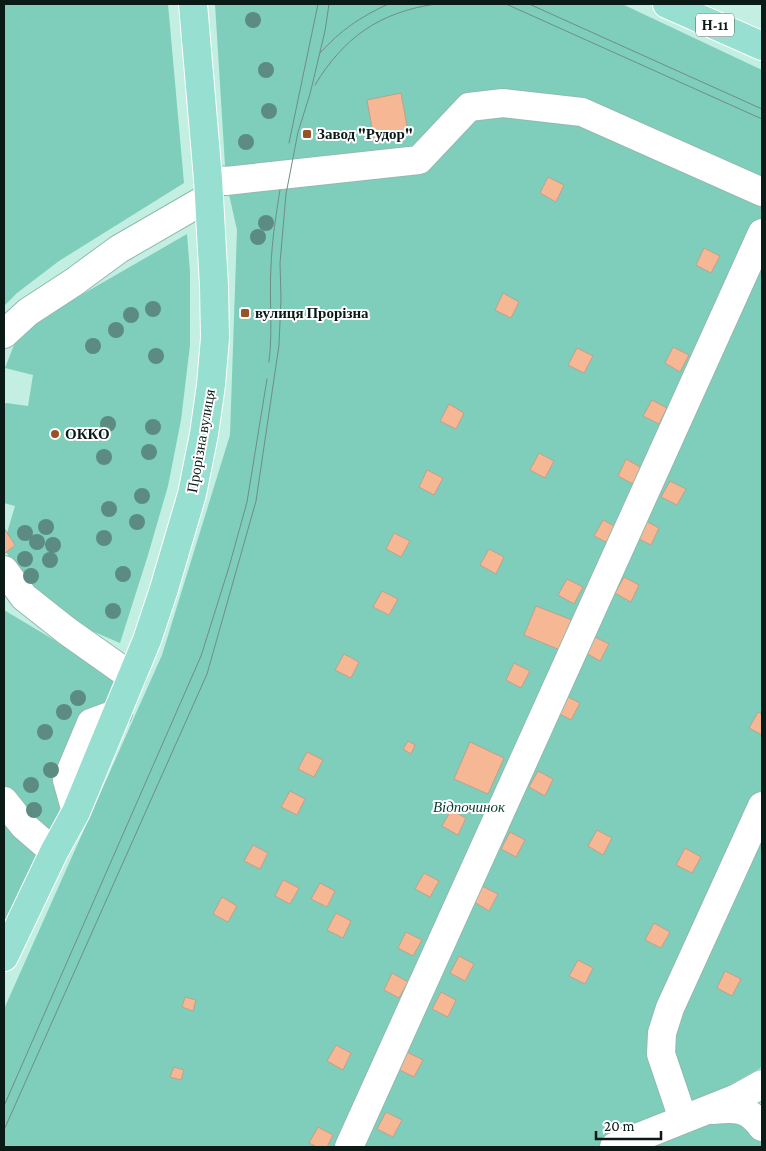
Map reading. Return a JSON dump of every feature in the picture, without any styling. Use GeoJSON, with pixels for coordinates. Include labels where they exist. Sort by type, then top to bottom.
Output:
{"type":"FeatureCollection","features":[{"type":"Feature","properties":{"kind":"main road","name":"Прорізна вулиця"},"geometry":{"type":"LineString","coordinates":[[4,957],[54,852],[76,812],[147,640],[192,494],[204,434],[215,338],[209,188],[193,4]]}},
{"type":"Feature","properties":{"kind":"main road","name":"Н-11"},"geometry":{"type":"LineString","coordinates":[[667,4],[762,46]]}},
{"type":"Feature","properties":{"kind":"street"},"geometry":{"type":"LineString","coordinates":[[4,334],[28,312],[209,188],[226,181],[419,160],[469,107],[503,103],[582,112],[762,192]]}},
{"type":"Feature","properties":{"kind":"street"},"geometry":{"type":"LineString","coordinates":[[348,1147],[762,233]]}},
{"type":"Feature","properties":{"kind":"street"},"geometry":{"type":"LineString","coordinates":[[4,570],[24,597],[67,631],[132,677]]}},
{"type":"Feature","properties":{"kind":"street"},"geometry":{"type":"LineString","coordinates":[[4,801],[24,826],[54,852]]}},
{"type":"Feature","properties":{"kind":"street"},"geometry":{"type":"LineString","coordinates":[[693,1115],[661,1054],[662,1033],[670,1008],[762,806]]}},
{"type":"Feature","properties":{"kind":"street"},"geometry":{"type":"LineString","coordinates":[[614,1147],[736,1098],[762,1084]]}},
{"type":"Feature","properties":{"kind":"street"},"geometry":{"type":"LineString","coordinates":[[693,1115],[733,1108],[745,1110],[762,1127]]}},
{"type":"Feature","properties":{"kind":"green space"},"geometry":{"type":"Polygon","coordinates":[[[4,4],[168,4],[184,183],[59,261],[17,293],[4,306],[4,4]]]}},
{"type":"Feature","properties":{"kind":"green space","name":"Відпочинок"},"geometry":{"type":"Polygon","coordinates":[[[215,4],[622,4],[762,70],[762,1067],[670,1118],[602,1147],[4,1147],[4,1009],[162,655],[230,435],[237,230],[226,181],[215,4]]]}},
{"type":"Feature","properties":{"kind":"green space"},"geometry":{"type":"Polygon","coordinates":[[[187,234],[190,272],[190,345],[181,420],[168,486],[120,643],[50,613],[34,597],[6,552],[15,545],[7,533],[15,506],[4,503],[4,405],[6,403],[28,406],[33,375],[5,368],[16,340],[29,325],[187,234]]]}},
{"type":"Feature","properties":{"kind":"green space"},"geometry":{"type":"Polygon","coordinates":[[[4,610],[121,680],[67,828],[4,957],[4,610]]]}},
{"type":"Feature","properties":{"kind":"green space"},"geometry":{"type":"Polygon","coordinates":[[[712,1117],[733,1118],[758,1134],[762,1147],[650,1147],[712,1117]]]}},
{"type":"Feature","properties":{"kind":"building"},"geometry":{"type":"Polygon","coordinates":[[[401,93],[408,132],[374,139],[367,100],[401,93]]]}},
{"type":"Feature","properties":{"kind":"building"},"geometry":{"type":"Polygon","coordinates":[[[548,177],[564,185],[556,202],[540,193],[548,177]]]}},
{"type":"Feature","properties":{"kind":"building"},"geometry":{"type":"Polygon","coordinates":[[[704,248],[720,256],[711,273],[696,265],[704,248]]]}},
{"type":"Feature","properties":{"kind":"building"},"geometry":{"type":"Polygon","coordinates":[[[503,293],[519,302],[511,318],[495,310],[503,293]]]}},
{"type":"Feature","properties":{"kind":"building"},"geometry":{"type":"Polygon","coordinates":[[[673,347],[689,355],[680,372],[665,363],[673,347]]]}},
{"type":"Feature","properties":{"kind":"building"},"geometry":{"type":"Polygon","coordinates":[[[577,348],[593,356],[584,373],[568,365],[577,348]]]}},
{"type":"Feature","properties":{"kind":"building"},"geometry":{"type":"Polygon","coordinates":[[[652,400],[667,408],[659,424],[643,416],[652,400]]]}},
{"type":"Feature","properties":{"kind":"building"},"geometry":{"type":"Polygon","coordinates":[[[449,404],[464,413],[456,429],[440,421],[449,404]]]}},
{"type":"Feature","properties":{"kind":"building"},"geometry":{"type":"Polygon","coordinates":[[[539,453],[554,461],[545,478],[530,470],[539,453]]]}},
{"type":"Feature","properties":{"kind":"building"},"geometry":{"type":"Polygon","coordinates":[[[626,459],[642,468],[633,484],[618,476],[626,459]]]}},
{"type":"Feature","properties":{"kind":"building"},"geometry":{"type":"Polygon","coordinates":[[[427,470],[443,478],[434,495],[419,487],[427,470]]]}},
{"type":"Feature","properties":{"kind":"building"},"geometry":{"type":"Polygon","coordinates":[[[670,481],[686,489],[677,505],[661,497],[670,481]]]}},
{"type":"Feature","properties":{"kind":"building"},"geometry":{"type":"Polygon","coordinates":[[[603,520],[618,528],[610,544],[594,536],[603,520]]]}},
{"type":"Feature","properties":{"kind":"building"},"geometry":{"type":"Polygon","coordinates":[[[644,520],[659,528],[651,545],[635,537],[644,520]]]}},
{"type":"Feature","properties":{"kind":"building"},"geometry":{"type":"Polygon","coordinates":[[[4,528],[15,545],[4,554],[4,528]]]}},
{"type":"Feature","properties":{"kind":"building"},"geometry":{"type":"Polygon","coordinates":[[[394,533],[410,541],[401,557],[386,549],[394,533]]]}},
{"type":"Feature","properties":{"kind":"building"},"geometry":{"type":"Polygon","coordinates":[[[489,549],[504,557],[496,574],[480,565],[489,549]]]}},
{"type":"Feature","properties":{"kind":"building"},"geometry":{"type":"Polygon","coordinates":[[[624,577],[639,585],[631,602],[615,593],[624,577]]]}},
{"type":"Feature","properties":{"kind":"building"},"geometry":{"type":"Polygon","coordinates":[[[567,579],[583,587],[574,604],[558,595],[567,579]]]}},
{"type":"Feature","properties":{"kind":"building"},"geometry":{"type":"Polygon","coordinates":[[[382,591],[398,599],[389,615],[373,607],[382,591]]]}},
{"type":"Feature","properties":{"kind":"building"},"geometry":{"type":"Polygon","coordinates":[[[536,606],[572,620],[560,650],[524,635],[536,606]]]}},
{"type":"Feature","properties":{"kind":"building"},"geometry":{"type":"Polygon","coordinates":[[[593,636],[609,644],[600,661],[584,652],[593,636]]]}},
{"type":"Feature","properties":{"kind":"building"},"geometry":{"type":"Polygon","coordinates":[[[344,654],[359,662],[351,678],[335,670],[344,654]]]}},
{"type":"Feature","properties":{"kind":"building"},"geometry":{"type":"Polygon","coordinates":[[[514,663],[530,671],[521,688],[506,680],[514,663]]]}},
{"type":"Feature","properties":{"kind":"building"},"geometry":{"type":"Polygon","coordinates":[[[564,695],[580,703],[571,720],[556,712],[564,695]]]}},
{"type":"Feature","properties":{"kind":"building"},"geometry":{"type":"Polygon","coordinates":[[[758,712],[762,714],[762,735],[749,728],[758,712]]]}},
{"type":"Feature","properties":{"kind":"building"},"geometry":{"type":"Polygon","coordinates":[[[408,741],[415,745],[411,754],[403,749],[408,741]]]}},
{"type":"Feature","properties":{"kind":"building"},"geometry":{"type":"Polygon","coordinates":[[[470,742],[504,758],[488,794],[454,779],[470,742]]]}},
{"type":"Feature","properties":{"kind":"building"},"geometry":{"type":"Polygon","coordinates":[[[307,752],[323,760],[314,777],[298,769],[307,752]]]}},
{"type":"Feature","properties":{"kind":"building"},"geometry":{"type":"Polygon","coordinates":[[[538,771],[553,779],[545,796],[529,787],[538,771]]]}},
{"type":"Feature","properties":{"kind":"building"},"geometry":{"type":"Polygon","coordinates":[[[290,791],[305,799],[297,815],[281,807],[290,791]]]}},
{"type":"Feature","properties":{"kind":"building"},"geometry":{"type":"Polygon","coordinates":[[[451,810],[466,818],[458,835],[442,826],[451,810]]]}},
{"type":"Feature","properties":{"kind":"building"},"geometry":{"type":"Polygon","coordinates":[[[597,830],[612,838],[603,855],[588,846],[597,830]]]}},
{"type":"Feature","properties":{"kind":"building"},"geometry":{"type":"Polygon","coordinates":[[[510,832],[525,840],[516,857],[501,849],[510,832]]]}},
{"type":"Feature","properties":{"kind":"building"},"geometry":{"type":"Polygon","coordinates":[[[253,845],[268,853],[260,869],[244,861],[253,845]]]}},
{"type":"Feature","properties":{"kind":"building"},"geometry":{"type":"Polygon","coordinates":[[[685,848],[701,857],[692,873],[676,865],[685,848]]]}},
{"type":"Feature","properties":{"kind":"building"},"geometry":{"type":"Polygon","coordinates":[[[424,873],[439,881],[430,897],[415,889],[424,873]]]}},
{"type":"Feature","properties":{"kind":"building"},"geometry":{"type":"Polygon","coordinates":[[[283,880],[299,888],[290,904],[275,896],[283,880]]]}},
{"type":"Feature","properties":{"kind":"building"},"geometry":{"type":"Polygon","coordinates":[[[320,883],[335,891],[327,907],[311,899],[320,883]]]}},
{"type":"Feature","properties":{"kind":"building"},"geometry":{"type":"Polygon","coordinates":[[[482,886],[498,894],[489,911],[474,902],[482,886]]]}},
{"type":"Feature","properties":{"kind":"building"},"geometry":{"type":"Polygon","coordinates":[[[222,897],[237,906],[228,922],[213,914],[222,897]]]}},
{"type":"Feature","properties":{"kind":"building"},"geometry":{"type":"Polygon","coordinates":[[[336,913],[351,921],[343,938],[327,930],[336,913]]]}},
{"type":"Feature","properties":{"kind":"building"},"geometry":{"type":"Polygon","coordinates":[[[654,923],[670,932],[661,948],[645,940],[654,923]]]}},
{"type":"Feature","properties":{"kind":"building"},"geometry":{"type":"Polygon","coordinates":[[[406,932],[422,940],[413,956],[398,948],[406,932]]]}},
{"type":"Feature","properties":{"kind":"building"},"geometry":{"type":"Polygon","coordinates":[[[459,956],[474,964],[465,981],[450,973],[459,956]]]}},
{"type":"Feature","properties":{"kind":"building"},"geometry":{"type":"Polygon","coordinates":[[[578,960],[593,968],[585,984],[569,976],[578,960]]]}},
{"type":"Feature","properties":{"kind":"building"},"geometry":{"type":"Polygon","coordinates":[[[725,971],[741,979],[732,996],[717,988],[725,971]]]}},
{"type":"Feature","properties":{"kind":"building"},"geometry":{"type":"Polygon","coordinates":[[[392,973],[408,982],[399,998],[384,990],[392,973]]]}},
{"type":"Feature","properties":{"kind":"building"},"geometry":{"type":"Polygon","coordinates":[[[441,992],[456,1000],[448,1017],[432,1009],[441,992]]]}},
{"type":"Feature","properties":{"kind":"building"},"geometry":{"type":"Polygon","coordinates":[[[185,997],[196,1000],[193,1011],[182,1007],[185,997]]]}},
{"type":"Feature","properties":{"kind":"building"},"geometry":{"type":"Polygon","coordinates":[[[336,1045],[351,1053],[343,1070],[327,1061],[336,1045]]]}},
{"type":"Feature","properties":{"kind":"building"},"geometry":{"type":"Polygon","coordinates":[[[407,1052],[423,1060],[414,1077],[398,1069],[407,1052]]]}},
{"type":"Feature","properties":{"kind":"building"},"geometry":{"type":"Polygon","coordinates":[[[174,1067],[184,1070],[181,1080],[170,1077],[174,1067]]]}},
{"type":"Feature","properties":{"kind":"building"},"geometry":{"type":"Polygon","coordinates":[[[386,1112],[402,1120],[393,1137],[377,1129],[386,1112]]]}},
{"type":"Feature","properties":{"kind":"building"},"geometry":{"type":"Polygon","coordinates":[[[318,1127],[333,1135],[327,1147],[317,1147],[309,1143],[318,1127]]]}},
{"type":"Feature","properties":{"kind":"tram line"},"geometry":{"type":"LineString","coordinates":[[289,143],[318,4]]}},
{"type":"Feature","properties":{"kind":"tram line"},"geometry":{"type":"LineString","coordinates":[[4,1130],[207,674],[256,501],[279,345],[280,263],[286,194],[298,132],[310,94],[325,31],[329,4]]}},
{"type":"Feature","properties":{"kind":"tram line"},"geometry":{"type":"LineString","coordinates":[[320,53],[351,25],[388,4]]}},
{"type":"Feature","properties":{"kind":"tram line"},"geometry":{"type":"LineString","coordinates":[[315,85],[338,53],[365,30],[381,20],[398,13],[436,4]]}},
{"type":"Feature","properties":{"kind":"tram line"},"geometry":{"type":"LineString","coordinates":[[506,4],[762,119]]}},
{"type":"Feature","properties":{"kind":"tram line"},"geometry":{"type":"LineString","coordinates":[[529,4],[762,109]]}},
{"type":"Feature","properties":{"kind":"tram line"},"geometry":{"type":"LineString","coordinates":[[269,362],[272,256],[280,190]]}},
{"type":"Feature","properties":{"kind":"tram line"},"geometry":{"type":"LineString","coordinates":[[4,1106],[201,656],[247,502],[267,379]]}},
{"type":"Feature","properties":{"kind":"place","name":"Завод \"Рудор\""},"geometry":{"type":"Point","coordinates":[307,134]}},
{"type":"Feature","properties":{"kind":"place","name":"вулиця Прорізна"},"geometry":{"type":"Point","coordinates":[245,313]}},
{"type":"Feature","properties":{"kind":"place","name":"ОККО"},"geometry":{"type":"Point","coordinates":[55,434]}}]}
